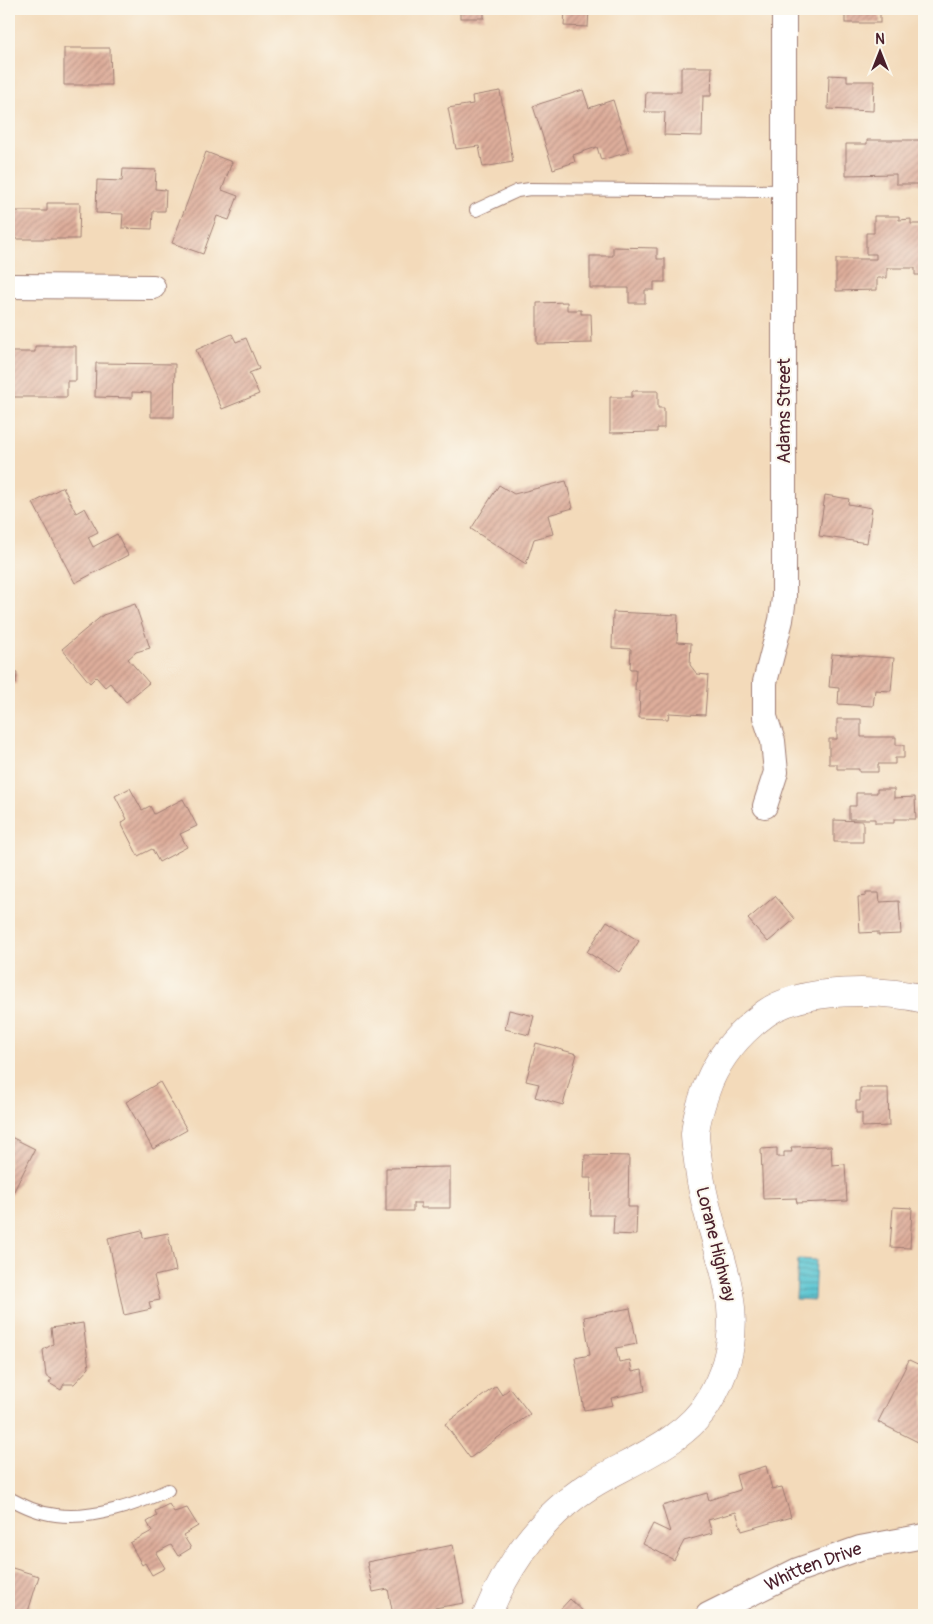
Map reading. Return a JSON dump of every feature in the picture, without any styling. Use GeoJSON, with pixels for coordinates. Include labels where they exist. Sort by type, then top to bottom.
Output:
{"type":"FeatureCollection","features":[{"type":"Feature","properties":{"kind":"street","name":"Adams Street"},"geometry":{"type":"LineString","coordinates":[[764,806],[776,772],[773,742],[765,717],[765,682],[781,620],[784,598],[784,9]]}},
{"type":"Feature","properties":{"kind":"street"},"geometry":{"type":"LineString","coordinates":[[9,286],[153,287]]}},
{"type":"Feature","properties":{"kind":"street","name":"Lorane Highway"},"geometry":{"type":"LineString","coordinates":[[486,1615],[515,1560],[541,1525],[566,1502],[590,1486],[649,1454],[685,1428],[708,1404],[721,1379],[728,1356],[732,1330],[732,1300],[724,1263],[700,1184],[695,1134],[703,1097],[716,1066],[732,1043],[767,1012],[794,1001],[832,992],[870,992],[924,999]]}},
{"type":"Feature","properties":{"kind":"street","name":"Whitten Drive"},"geometry":{"type":"LineString","coordinates":[[708,1615],[798,1570],[860,1548],[924,1536]]}},
{"type":"Feature","properties":{"kind":"lane"},"geometry":{"type":"LineString","coordinates":[[476,210],[517,191],[530,189],[784,192]]}},
{"type":"Feature","properties":{"kind":"lane"},"geometry":{"type":"LineString","coordinates":[[9,1498],[29,1508],[67,1516],[110,1509],[168,1490]]}},
{"type":"Feature","properties":{"kind":"water"},"geometry":{"type":"Polygon","coordinates":[[[798,1259],[816,1260],[814,1300],[796,1299],[798,1259]]]}},
{"type":"Feature","properties":{"kind":"building"},"geometry":{"type":"Polygon","coordinates":[[[460,9],[484,9],[484,18],[460,18],[460,9]]]}},
{"type":"Feature","properties":{"kind":"building"},"geometry":{"type":"Polygon","coordinates":[[[565,9],[589,9],[588,27],[564,26],[565,9]]]}},
{"type":"Feature","properties":{"kind":"building"},"geometry":{"type":"Polygon","coordinates":[[[845,9],[880,9],[880,23],[845,23],[845,9]]]}},
{"type":"Feature","properties":{"kind":"building"},"geometry":{"type":"Polygon","coordinates":[[[64,48],[110,48],[111,85],[64,85],[64,48]]]}},
{"type":"Feature","properties":{"kind":"building"},"geometry":{"type":"Polygon","coordinates":[[[681,67],[712,67],[711,96],[703,96],[702,136],[664,135],[665,112],[645,112],[646,92],[681,92],[681,67]]]}},
{"type":"Feature","properties":{"kind":"building"},"geometry":{"type":"Polygon","coordinates":[[[829,75],[847,76],[847,81],[874,81],[873,111],[828,109],[829,75]]]}},
{"type":"Feature","properties":{"kind":"building"},"geometry":{"type":"Polygon","coordinates":[[[583,90],[589,108],[613,100],[629,152],[601,160],[597,147],[573,155],[575,162],[553,169],[533,106],[583,90]]]}},
{"type":"Feature","properties":{"kind":"building"},"geometry":{"type":"Polygon","coordinates":[[[500,91],[513,162],[483,167],[479,146],[456,149],[448,108],[473,104],[472,96],[500,91]]]}},
{"type":"Feature","properties":{"kind":"building"},"geometry":{"type":"Polygon","coordinates":[[[867,140],[924,140],[924,184],[896,184],[896,174],[846,175],[846,144],[867,144],[867,140]]]}},
{"type":"Feature","properties":{"kind":"building"},"geometry":{"type":"Polygon","coordinates":[[[206,152],[232,162],[222,190],[238,196],[229,220],[217,216],[203,254],[172,243],[206,152]]]}},
{"type":"Feature","properties":{"kind":"building"},"geometry":{"type":"Polygon","coordinates":[[[123,169],[156,170],[155,189],[166,190],[165,211],[153,211],[152,229],[122,228],[123,214],[96,213],[97,180],[122,181],[123,169]]]}},
{"type":"Feature","properties":{"kind":"building"},"geometry":{"type":"Polygon","coordinates":[[[47,203],[80,203],[79,239],[9,239],[9,211],[47,211],[47,203]]]}},
{"type":"Feature","properties":{"kind":"building"},"geometry":{"type":"Polygon","coordinates":[[[874,216],[899,216],[899,220],[911,219],[911,224],[924,224],[924,275],[915,275],[915,268],[887,268],[887,278],[877,278],[877,290],[836,291],[836,259],[876,259],[876,254],[866,254],[866,233],[874,233],[874,216]]]}},
{"type":"Feature","properties":{"kind":"building"},"geometry":{"type":"Polygon","coordinates":[[[613,247],[657,248],[657,259],[665,259],[665,282],[654,282],[654,290],[645,290],[645,303],[629,303],[629,288],[590,288],[590,256],[613,256],[613,247]]]}},
{"type":"Feature","properties":{"kind":"building"},"geometry":{"type":"Polygon","coordinates":[[[567,302],[567,310],[581,310],[581,314],[591,314],[592,343],[537,344],[537,303],[567,302]]]}},
{"type":"Feature","properties":{"kind":"building"},"geometry":{"type":"Polygon","coordinates":[[[232,334],[236,342],[246,338],[259,369],[249,373],[259,394],[222,409],[196,350],[232,334]]]}},
{"type":"Feature","properties":{"kind":"building"},"geometry":{"type":"Polygon","coordinates":[[[35,346],[76,346],[76,381],[67,381],[67,397],[9,397],[9,352],[35,352],[35,346]]]}},
{"type":"Feature","properties":{"kind":"building"},"geometry":{"type":"Polygon","coordinates":[[[96,363],[175,364],[174,417],[151,417],[151,393],[132,392],[132,398],[95,397],[96,363]]]}},
{"type":"Feature","properties":{"kind":"building"},"geometry":{"type":"Polygon","coordinates":[[[632,391],[658,391],[658,408],[664,408],[664,428],[657,428],[657,432],[610,433],[610,397],[632,397],[632,391]]]}},
{"type":"Feature","properties":{"kind":"building"},"geometry":{"type":"Polygon","coordinates":[[[566,481],[573,508],[548,515],[553,534],[534,539],[526,564],[471,529],[499,485],[514,494],[566,481]]]}},
{"type":"Feature","properties":{"kind":"building"},"geometry":{"type":"Polygon","coordinates":[[[63,487],[76,513],[85,508],[98,532],[88,537],[93,547],[117,534],[128,555],[75,583],[33,503],[63,487]]]}},
{"type":"Feature","properties":{"kind":"building"},"geometry":{"type":"Polygon","coordinates":[[[825,495],[849,499],[848,504],[872,508],[867,543],[819,536],[825,495]]]}},
{"type":"Feature","properties":{"kind":"building"},"geometry":{"type":"Polygon","coordinates":[[[135,604],[150,648],[136,652],[128,659],[149,683],[126,702],[110,683],[105,687],[96,677],[90,683],[62,649],[103,615],[135,604]]]}},
{"type":"Feature","properties":{"kind":"building"},"geometry":{"type":"Polygon","coordinates":[[[613,612],[678,615],[677,642],[691,643],[690,665],[697,674],[708,675],[705,715],[669,713],[668,719],[639,718],[640,691],[635,690],[636,669],[630,669],[631,649],[612,648],[613,612]]]}},
{"type":"Feature","properties":{"kind":"building"},"geometry":{"type":"Polygon","coordinates":[[[832,654],[894,658],[891,691],[875,690],[873,706],[838,704],[839,688],[829,687],[832,654]]]}},
{"type":"Feature","properties":{"kind":"building"},"geometry":{"type":"Polygon","coordinates":[[[9,671],[17,672],[16,684],[9,683],[9,671]]]}},
{"type":"Feature","properties":{"kind":"building"},"geometry":{"type":"Polygon","coordinates":[[[837,719],[861,719],[861,737],[896,737],[896,745],[904,745],[904,758],[895,758],[895,764],[878,764],[878,772],[859,772],[859,769],[837,769],[837,764],[829,764],[829,739],[837,739],[837,719]]]}},
{"type":"Feature","properties":{"kind":"building"},"geometry":{"type":"Polygon","coordinates":[[[130,788],[142,810],[150,806],[154,814],[183,799],[197,826],[180,834],[187,847],[159,862],[152,849],[138,856],[121,823],[127,819],[115,796],[130,788]]]}},
{"type":"Feature","properties":{"kind":"building"},"geometry":{"type":"Polygon","coordinates":[[[877,789],[894,789],[894,798],[915,797],[916,819],[894,819],[894,823],[875,823],[875,819],[849,819],[849,806],[856,806],[856,793],[877,793],[877,789]]]}},
{"type":"Feature","properties":{"kind":"building"},"geometry":{"type":"Polygon","coordinates":[[[834,820],[863,821],[863,842],[834,842],[834,820]]]}},
{"type":"Feature","properties":{"kind":"building"},"geometry":{"type":"Polygon","coordinates":[[[866,893],[879,893],[880,902],[899,901],[901,934],[878,935],[878,932],[860,933],[858,897],[866,896],[866,893]]]}},
{"type":"Feature","properties":{"kind":"building"},"geometry":{"type":"Polygon","coordinates":[[[775,896],[795,919],[768,942],[748,919],[775,896]]]}},
{"type":"Feature","properties":{"kind":"building"},"geometry":{"type":"Polygon","coordinates":[[[607,921],[639,941],[619,972],[587,952],[607,921]]]}},
{"type":"Feature","properties":{"kind":"building"},"geometry":{"type":"Polygon","coordinates":[[[509,1010],[534,1016],[529,1035],[505,1029],[509,1010]]]}},
{"type":"Feature","properties":{"kind":"building"},"geometry":{"type":"Polygon","coordinates":[[[536,1043],[577,1054],[563,1105],[535,1097],[539,1084],[526,1081],[536,1043]]]}},
{"type":"Feature","properties":{"kind":"building"},"geometry":{"type":"Polygon","coordinates":[[[160,1082],[187,1130],[153,1149],[126,1102],[160,1082]]]}},
{"type":"Feature","properties":{"kind":"building"},"geometry":{"type":"Polygon","coordinates":[[[860,1088],[888,1088],[889,1126],[862,1127],[862,1113],[856,1113],[856,1101],[860,1101],[860,1088]]]}},
{"type":"Feature","properties":{"kind":"building"},"geometry":{"type":"Polygon","coordinates":[[[9,1136],[35,1149],[12,1195],[9,1194],[9,1136]]]}},
{"type":"Feature","properties":{"kind":"building"},"geometry":{"type":"Polygon","coordinates":[[[831,1146],[832,1165],[845,1164],[847,1201],[797,1203],[796,1198],[763,1199],[761,1149],[777,1148],[777,1157],[784,1157],[784,1152],[792,1152],[791,1147],[831,1146]]]}},
{"type":"Feature","properties":{"kind":"building"},"geometry":{"type":"Polygon","coordinates":[[[585,1155],[629,1156],[628,1207],[637,1207],[636,1235],[613,1234],[614,1215],[590,1215],[591,1178],[584,1178],[585,1155]]]}},
{"type":"Feature","properties":{"kind":"building"},"geometry":{"type":"Polygon","coordinates":[[[450,1167],[450,1208],[421,1208],[421,1203],[413,1203],[413,1211],[386,1211],[386,1168],[450,1167]]]}},
{"type":"Feature","properties":{"kind":"building"},"geometry":{"type":"Polygon","coordinates":[[[893,1207],[912,1208],[910,1248],[890,1247],[893,1207]]]}},
{"type":"Feature","properties":{"kind":"building"},"geometry":{"type":"Polygon","coordinates":[[[142,1230],[143,1238],[168,1233],[176,1271],[154,1276],[160,1300],[149,1302],[151,1309],[124,1315],[108,1238],[142,1230]]]}},
{"type":"Feature","properties":{"kind":"building"},"geometry":{"type":"Polygon","coordinates":[[[630,1308],[637,1344],[616,1348],[619,1362],[630,1360],[632,1372],[642,1370],[645,1391],[611,1398],[613,1405],[584,1410],[575,1358],[590,1355],[584,1317],[630,1308]]]}},
{"type":"Feature","properties":{"kind":"building"},"geometry":{"type":"Polygon","coordinates":[[[83,1323],[89,1368],[74,1384],[64,1384],[61,1390],[49,1383],[52,1379],[46,1376],[43,1350],[53,1344],[51,1328],[83,1323]]]}},
{"type":"Feature","properties":{"kind":"building"},"geometry":{"type":"Polygon","coordinates":[[[909,1360],[924,1367],[924,1445],[878,1422],[909,1360]]]}},
{"type":"Feature","properties":{"kind":"building"},"geometry":{"type":"Polygon","coordinates":[[[496,1386],[502,1395],[510,1388],[530,1414],[470,1458],[445,1424],[496,1386]]]}},
{"type":"Feature","properties":{"kind":"building"},"geometry":{"type":"Polygon","coordinates":[[[766,1466],[772,1489],[782,1487],[791,1517],[742,1531],[736,1512],[708,1520],[712,1533],[684,1541],[674,1560],[643,1544],[653,1524],[670,1532],[662,1506],[707,1493],[709,1500],[740,1490],[736,1475],[766,1466]]]}},
{"type":"Feature","properties":{"kind":"building"},"geometry":{"type":"Polygon","coordinates":[[[169,1504],[174,1512],[187,1508],[198,1526],[183,1535],[191,1548],[178,1556],[171,1545],[156,1553],[165,1568],[152,1575],[145,1563],[142,1565],[130,1543],[152,1531],[147,1522],[157,1516],[155,1511],[169,1504]]]}},
{"type":"Feature","properties":{"kind":"building"},"geometry":{"type":"Polygon","coordinates":[[[453,1545],[464,1603],[393,1615],[388,1589],[373,1592],[367,1562],[453,1545]]]}},
{"type":"Feature","properties":{"kind":"building"},"geometry":{"type":"Polygon","coordinates":[[[9,1567],[39,1576],[27,1615],[13,1611],[9,1615],[9,1567]]]}},
{"type":"Feature","properties":{"kind":"building"},"geometry":{"type":"Polygon","coordinates":[[[570,1599],[587,1615],[555,1615],[570,1599]]]}}]}
